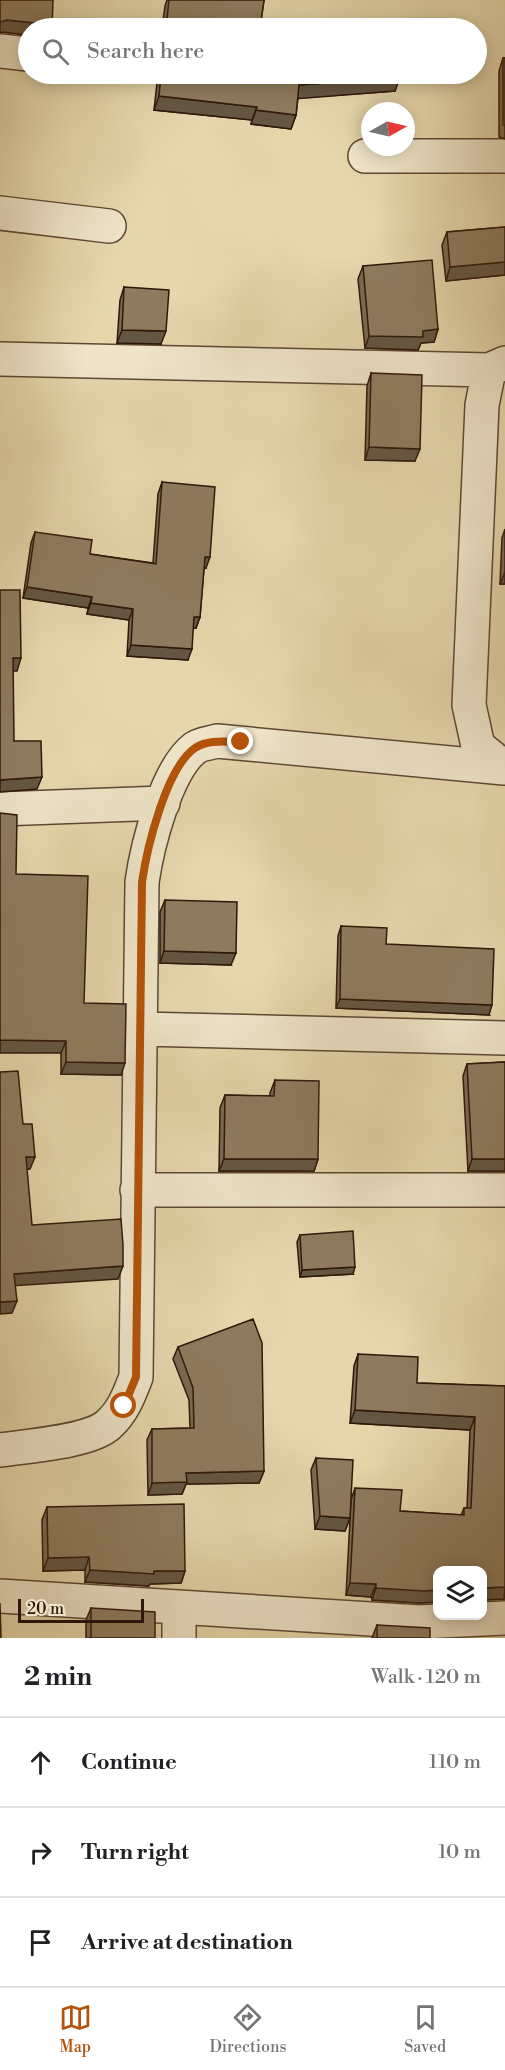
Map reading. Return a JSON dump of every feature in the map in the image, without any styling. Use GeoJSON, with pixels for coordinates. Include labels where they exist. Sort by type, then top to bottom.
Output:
{"type":"FeatureCollection","features":[{"type":"Feature","properties":{"kind":"street"},"geometry":{"type":"LineString","coordinates":[[0,51],[18,53]]}},
{"type":"Feature","properties":{"kind":"street"},"geometry":{"type":"LineString","coordinates":[[415,156],[505,156]]}},
{"type":"Feature","properties":{"kind":"street"},"geometry":{"type":"LineString","coordinates":[[0,213],[109,226]]}},
{"type":"Feature","properties":{"kind":"street"},"geometry":{"type":"LineString","coordinates":[[0,359],[497,367],[482,405],[469,705],[478,746],[505,768]]}},
{"type":"Feature","properties":{"kind":"street"},"geometry":{"type":"LineString","coordinates":[[0,1450],[72,1439],[107,1426],[124,1406],[136,1377],[142,882],[151,837],[177,770],[196,748],[217,741],[505,768]]}},
{"type":"Feature","properties":{"kind":"street"},"geometry":{"type":"LineString","coordinates":[[0,809],[163,803]]}},
{"type":"Feature","properties":{"kind":"street"},"geometry":{"type":"LineString","coordinates":[[141,1029],[505,1038]]}},
{"type":"Feature","properties":{"kind":"street"},"geometry":{"type":"LineString","coordinates":[[137,1190],[505,1190]]}},
{"type":"Feature","properties":{"kind":"street"},"geometry":{"type":"LineString","coordinates":[[0,1596],[179,1622],[419,1622],[505,1618]]}},
{"type":"Feature","properties":{"kind":"building"},"geometry":{"type":"Polygon","coordinates":[[[0,0],[53,0],[52,18],[18,18],[18,21],[0,22],[0,0]]]}},
{"type":"Feature","properties":{"kind":"building"},"geometry":{"type":"Polygon","coordinates":[[[169,0],[264,0],[261,18],[167,18],[169,0]]]}},
{"type":"Feature","properties":{"kind":"building"},"geometry":{"type":"Polygon","coordinates":[[[503,58],[505,58],[505,125],[503,125],[503,58]]]}},
{"type":"Feature","properties":{"kind":"building"},"geometry":{"type":"Polygon","coordinates":[[[160,84],[312,84],[299,85],[296,115],[256,110],[257,107],[159,96],[160,84]]]}},
{"type":"Feature","properties":{"kind":"building"},"geometry":{"type":"Polygon","coordinates":[[[505,227],[505,262],[450,267],[447,232],[505,227]]]}},
{"type":"Feature","properties":{"kind":"building"},"geometry":{"type":"Polygon","coordinates":[[[432,260],[438,329],[423,331],[423,337],[369,336],[363,266],[432,260]]]}},
{"type":"Feature","properties":{"kind":"building"},"geometry":{"type":"Polygon","coordinates":[[[124,287],[169,290],[166,331],[122,330],[124,287]]]}},
{"type":"Feature","properties":{"kind":"building"},"geometry":{"type":"Polygon","coordinates":[[[371,373],[422,375],[420,449],[369,447],[371,373]]]}},
{"type":"Feature","properties":{"kind":"building"},"geometry":{"type":"Polygon","coordinates":[[[162,482],[215,487],[210,557],[205,557],[200,617],[194,617],[192,649],[131,645],[133,609],[91,603],[92,597],[27,587],[35,532],[92,540],[90,554],[156,564],[162,482]]]}},
{"type":"Feature","properties":{"kind":"building"},"geometry":{"type":"Polygon","coordinates":[[[0,590],[20,590],[21,658],[13,658],[14,741],[41,741],[42,777],[0,780],[0,590]]]}},
{"type":"Feature","properties":{"kind":"building"},"geometry":{"type":"Polygon","coordinates":[[[0,813],[17,815],[16,874],[88,876],[84,1003],[126,1004],[125,1063],[66,1062],[66,1041],[0,1040],[0,813]]]}},
{"type":"Feature","properties":{"kind":"building"},"geometry":{"type":"Polygon","coordinates":[[[165,900],[237,902],[236,953],[164,951],[165,900]]]}},
{"type":"Feature","properties":{"kind":"building"},"geometry":{"type":"Polygon","coordinates":[[[341,926],[387,928],[386,944],[494,949],[492,1005],[340,999],[341,926]]]}},
{"type":"Feature","properties":{"kind":"building"},"geometry":{"type":"Polygon","coordinates":[[[505,1062],[505,1159],[472,1159],[467,1064],[505,1062]]]}},
{"type":"Feature","properties":{"kind":"building"},"geometry":{"type":"Polygon","coordinates":[[[18,1071],[23,1124],[32,1124],[35,1157],[26,1157],[32,1225],[121,1219],[123,1266],[14,1274],[17,1301],[0,1302],[0,1072],[18,1071]]]}},
{"type":"Feature","properties":{"kind":"building"},"geometry":{"type":"Polygon","coordinates":[[[275,1080],[319,1081],[318,1159],[224,1159],[225,1095],[274,1096],[275,1080]]]}},
{"type":"Feature","properties":{"kind":"building"},"geometry":{"type":"Polygon","coordinates":[[[353,1231],[355,1267],[302,1270],[300,1235],[353,1231]]]}},
{"type":"Feature","properties":{"kind":"building"},"geometry":{"type":"Polygon","coordinates":[[[253,1319],[262,1343],[264,1471],[186,1473],[187,1482],[152,1483],[152,1429],[194,1428],[193,1388],[178,1347],[253,1319]]]}},
{"type":"Feature","properties":{"kind":"building"},"geometry":{"type":"Polygon","coordinates":[[[358,1354],[418,1357],[417,1383],[505,1386],[505,1587],[487,1588],[487,1566],[433,1566],[433,1590],[376,1588],[376,1584],[350,1583],[355,1488],[402,1490],[400,1511],[464,1515],[464,1508],[471,1508],[475,1417],[355,1410],[358,1354]]]}},
{"type":"Feature","properties":{"kind":"building"},"geometry":{"type":"Polygon","coordinates":[[[316,1458],[353,1460],[350,1518],[320,1516],[316,1458]]]}},
{"type":"Feature","properties":{"kind":"building"},"geometry":{"type":"Polygon","coordinates":[[[184,1504],[185,1571],[154,1571],[154,1574],[90,1570],[89,1557],[48,1558],[47,1507],[184,1504]]]}},
{"type":"Feature","properties":{"kind":"building"},"geometry":{"type":"Polygon","coordinates":[[[91,1608],[155,1612],[155,1638],[91,1638],[91,1608]]]}},
{"type":"Feature","properties":{"kind":"building"},"geometry":{"type":"Polygon","coordinates":[[[377,1625],[430,1628],[430,1638],[377,1638],[377,1625]]]}},
{"type":"Feature","properties":{"kind":"route"},"geometry":{"type":"LineString","coordinates":[[124,1406],[136,1377],[142,882],[146,856],[153,828],[177,770],[196,748],[217,741],[241,742]]}}]}
